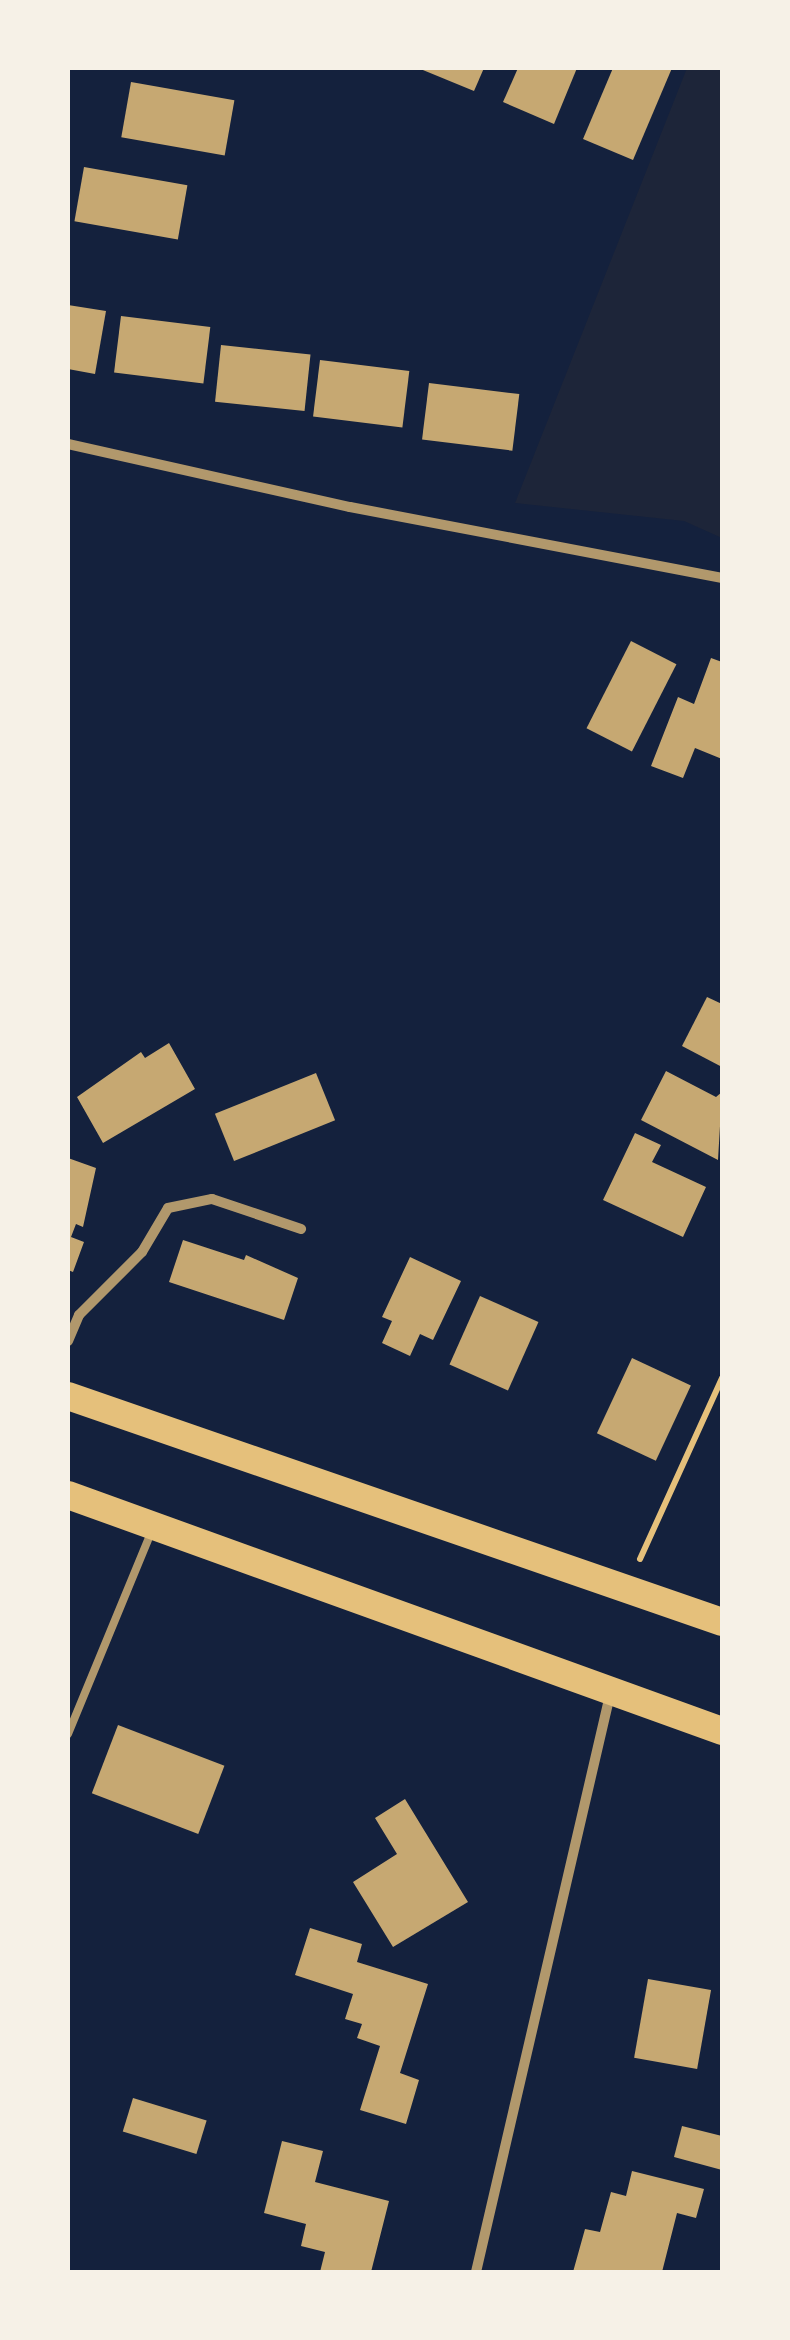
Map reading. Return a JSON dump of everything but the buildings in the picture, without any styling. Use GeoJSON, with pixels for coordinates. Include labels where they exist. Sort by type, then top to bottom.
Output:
{"type":"FeatureCollection","features":[{"type":"Feature","properties":{"kind":"highway"},"geometry":{"type":"LineString","coordinates":[[68,1396],[722,1622]]}},
{"type":"Feature","properties":{"kind":"highway"},"geometry":{"type":"LineString","coordinates":[[68,1495],[610,1694],[722,1731]]}},
{"type":"Feature","properties":{"kind":"street"},"geometry":{"type":"LineString","coordinates":[[68,444],[350,507],[722,578]]}},
{"type":"Feature","properties":{"kind":"street"},"geometry":{"type":"LineString","coordinates":[[68,1342],[80,1316],[142,1252],[168,1208],[212,1199],[301,1229]]}},
{"type":"Feature","properties":{"kind":"street"},"geometry":{"type":"LineString","coordinates":[[476,2272],[610,1694]]}},
{"type":"Feature","properties":{"kind":"lane"},"geometry":{"type":"LineString","coordinates":[[68,1734],[153,1528]]}},
{"type":"Feature","properties":{"kind":"path"},"geometry":{"type":"LineString","coordinates":[[626,1590],[722,1378]]}},
{"type":"Feature","properties":{"kind":"shaded area"},"geometry":{"type":"Polygon","coordinates":[[[687,68],[722,68],[722,538],[684,521],[515,503],[687,68]]]}}]}
